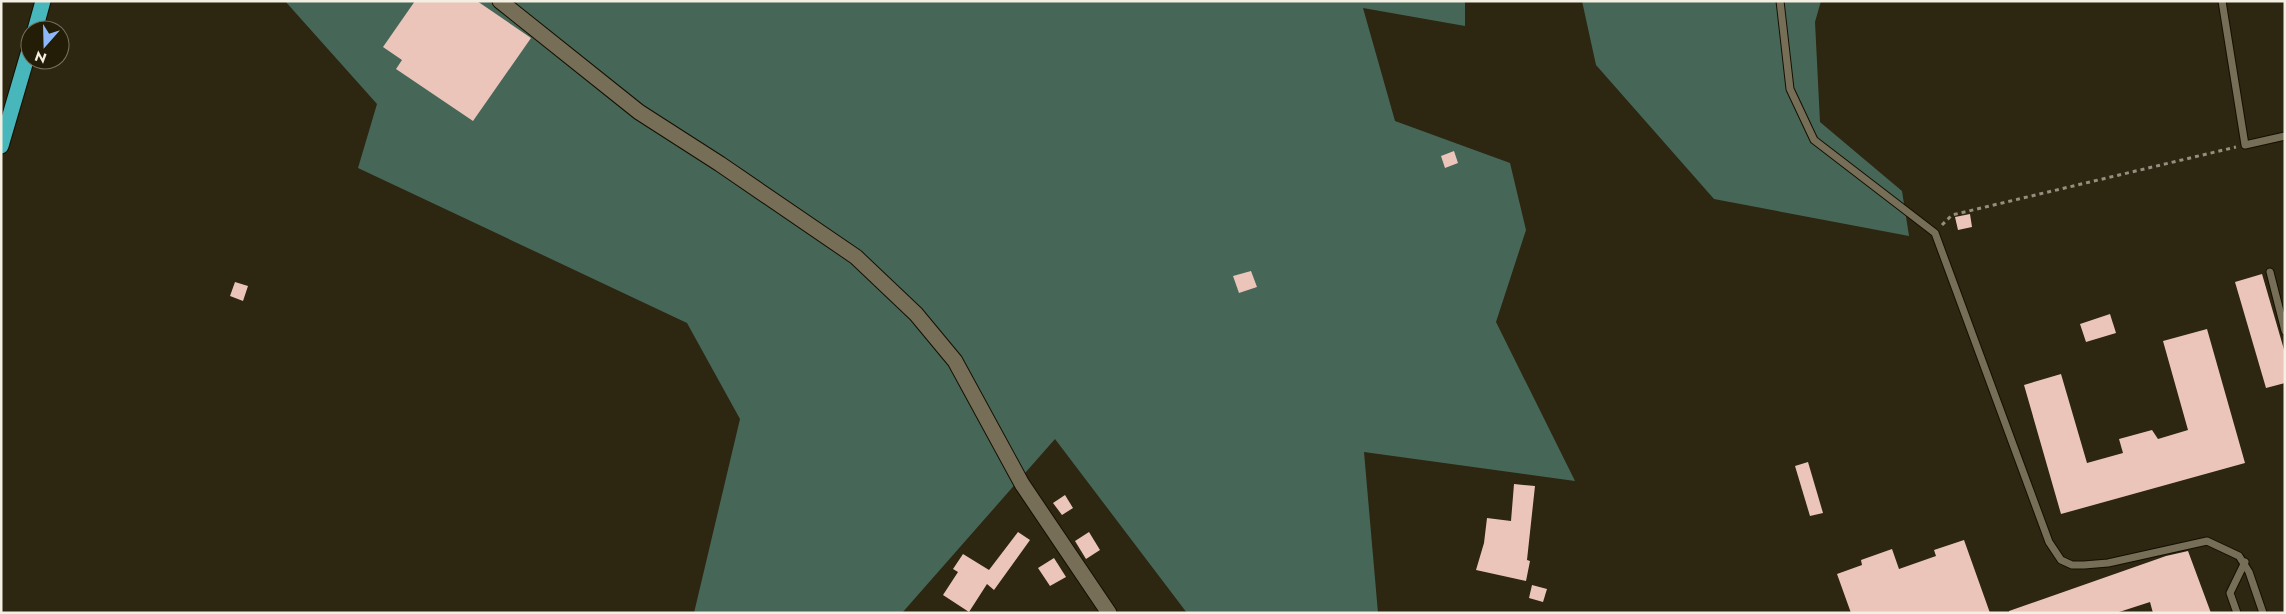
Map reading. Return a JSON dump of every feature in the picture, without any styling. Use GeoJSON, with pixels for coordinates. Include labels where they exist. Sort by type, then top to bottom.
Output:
{"type":"FeatureCollection","features":[{"type":"Feature","properties":{"kind":"highway"},"geometry":{"type":"LineString","coordinates":[[38,20],[43,1]]}},
{"type":"Feature","properties":{"kind":"highway"},"geometry":{"type":"LineString","coordinates":[[1,146],[23,70]]}},
{"type":"Feature","properties":{"kind":"street"},"geometry":{"type":"LineString","coordinates":[[500,1],[639,112],[720,164],[856,257],[916,314],[956,361],[1022,484],[1109,613]]}},
{"type":"Feature","properties":{"kind":"lane"},"geometry":{"type":"LineString","coordinates":[[1780,1],[1790,89],[1814,140],[1935,233],[2049,542],[2060,560],[2072,565],[2108,563],[2207,541],[2232,552],[2244,562],[2263,613]]}},
{"type":"Feature","properties":{"kind":"lane"},"geometry":{"type":"LineString","coordinates":[[2222,1],[2245,145],[2285,136]]}},
{"type":"Feature","properties":{"kind":"lane"},"geometry":{"type":"LineString","coordinates":[[2270,272],[2285,331]]}},
{"type":"Feature","properties":{"kind":"lane"},"geometry":{"type":"LineString","coordinates":[[2237,613],[2230,593],[2244,562]]}},
{"type":"Feature","properties":{"kind":"path"},"geometry":{"type":"LineString","coordinates":[[1935,233],[1952,215],[2245,145]]}},
{"type":"Feature","properties":{"kind":"green space"},"geometry":{"type":"Polygon","coordinates":[[[285,1],[1465,1],[1465,26],[1363,8],[1395,121],[1510,163],[1526,230],[1496,322],[1575,481],[1364,452],[1378,613],[1187,613],[1055,439],[902,613],[694,613],[740,419],[687,323],[358,168],[377,104],[285,1]]]}},
{"type":"Feature","properties":{"kind":"green space"},"geometry":{"type":"Polygon","coordinates":[[[1582,1],[1821,1],[1815,22],[1820,122],[1902,191],[1909,236],[1714,199],[1596,65],[1582,1]]]}},
{"type":"Feature","properties":{"kind":"building"},"geometry":{"type":"Polygon","coordinates":[[[415,1],[477,1],[531,38],[473,121],[396,69],[402,60],[383,47],[415,1]]]}},
{"type":"Feature","properties":{"kind":"building"},"geometry":{"type":"Polygon","coordinates":[[[1454,151],[1458,163],[1445,168],[1441,156],[1454,151]]]}},
{"type":"Feature","properties":{"kind":"building"},"geometry":{"type":"Polygon","coordinates":[[[1970,214],[1972,227],[1958,230],[1955,217],[1970,214]]]}},
{"type":"Feature","properties":{"kind":"building"},"geometry":{"type":"Polygon","coordinates":[[[1251,271],[1257,287],[1239,293],[1233,276],[1251,271]]]}},
{"type":"Feature","properties":{"kind":"building"},"geometry":{"type":"Polygon","coordinates":[[[2262,274],[2285,353],[2285,383],[2266,388],[2235,282],[2262,274]]]}},
{"type":"Feature","properties":{"kind":"building"},"geometry":{"type":"Polygon","coordinates":[[[235,282],[248,286],[243,301],[230,296],[235,282]]]}},
{"type":"Feature","properties":{"kind":"building"},"geometry":{"type":"Polygon","coordinates":[[[2110,314],[2116,333],[2086,342],[2080,324],[2110,314]]]}},
{"type":"Feature","properties":{"kind":"building"},"geometry":{"type":"Polygon","coordinates":[[[2207,329],[2245,463],[2061,514],[2024,385],[2061,374],[2087,463],[2123,453],[2119,439],[2152,430],[2158,439],[2188,430],[2163,341],[2207,329]]]}},
{"type":"Feature","properties":{"kind":"building"},"geometry":{"type":"Polygon","coordinates":[[[1808,462],[1823,513],[1810,516],[1795,466],[1808,462]]]}},
{"type":"Feature","properties":{"kind":"building"},"geometry":{"type":"Polygon","coordinates":[[[1514,484],[1535,486],[1527,560],[1530,561],[1526,581],[1476,570],[1484,543],[1487,518],[1511,521],[1514,484]]]}},
{"type":"Feature","properties":{"kind":"building"},"geometry":{"type":"Polygon","coordinates":[[[1065,495],[1073,508],[1062,515],[1053,503],[1065,495]]]}},
{"type":"Feature","properties":{"kind":"building"},"geometry":{"type":"Polygon","coordinates":[[[1018,532],[1030,540],[994,590],[987,584],[969,612],[943,595],[958,572],[953,569],[963,554],[989,570],[1018,532]]]}},
{"type":"Feature","properties":{"kind":"building"},"geometry":{"type":"Polygon","coordinates":[[[1089,532],[1100,550],[1086,559],[1075,541],[1089,532]]]}},
{"type":"Feature","properties":{"kind":"building"},"geometry":{"type":"Polygon","coordinates":[[[1964,540],[1990,613],[1851,613],[1837,574],[1862,565],[1861,560],[1892,549],[1899,569],[1936,556],[1934,550],[1964,540]]]}},
{"type":"Feature","properties":{"kind":"building"},"geometry":{"type":"Polygon","coordinates":[[[2188,551],[2211,613],[2153,613],[2150,602],[2116,613],[2009,613],[2009,611],[2166,556],[2188,551]]]}},
{"type":"Feature","properties":{"kind":"building"},"geometry":{"type":"Polygon","coordinates":[[[1054,558],[1066,577],[1050,586],[1038,568],[1054,558]]]}},
{"type":"Feature","properties":{"kind":"building"},"geometry":{"type":"Polygon","coordinates":[[[1532,585],[1547,589],[1543,602],[1529,598],[1532,585]]]}}]}
